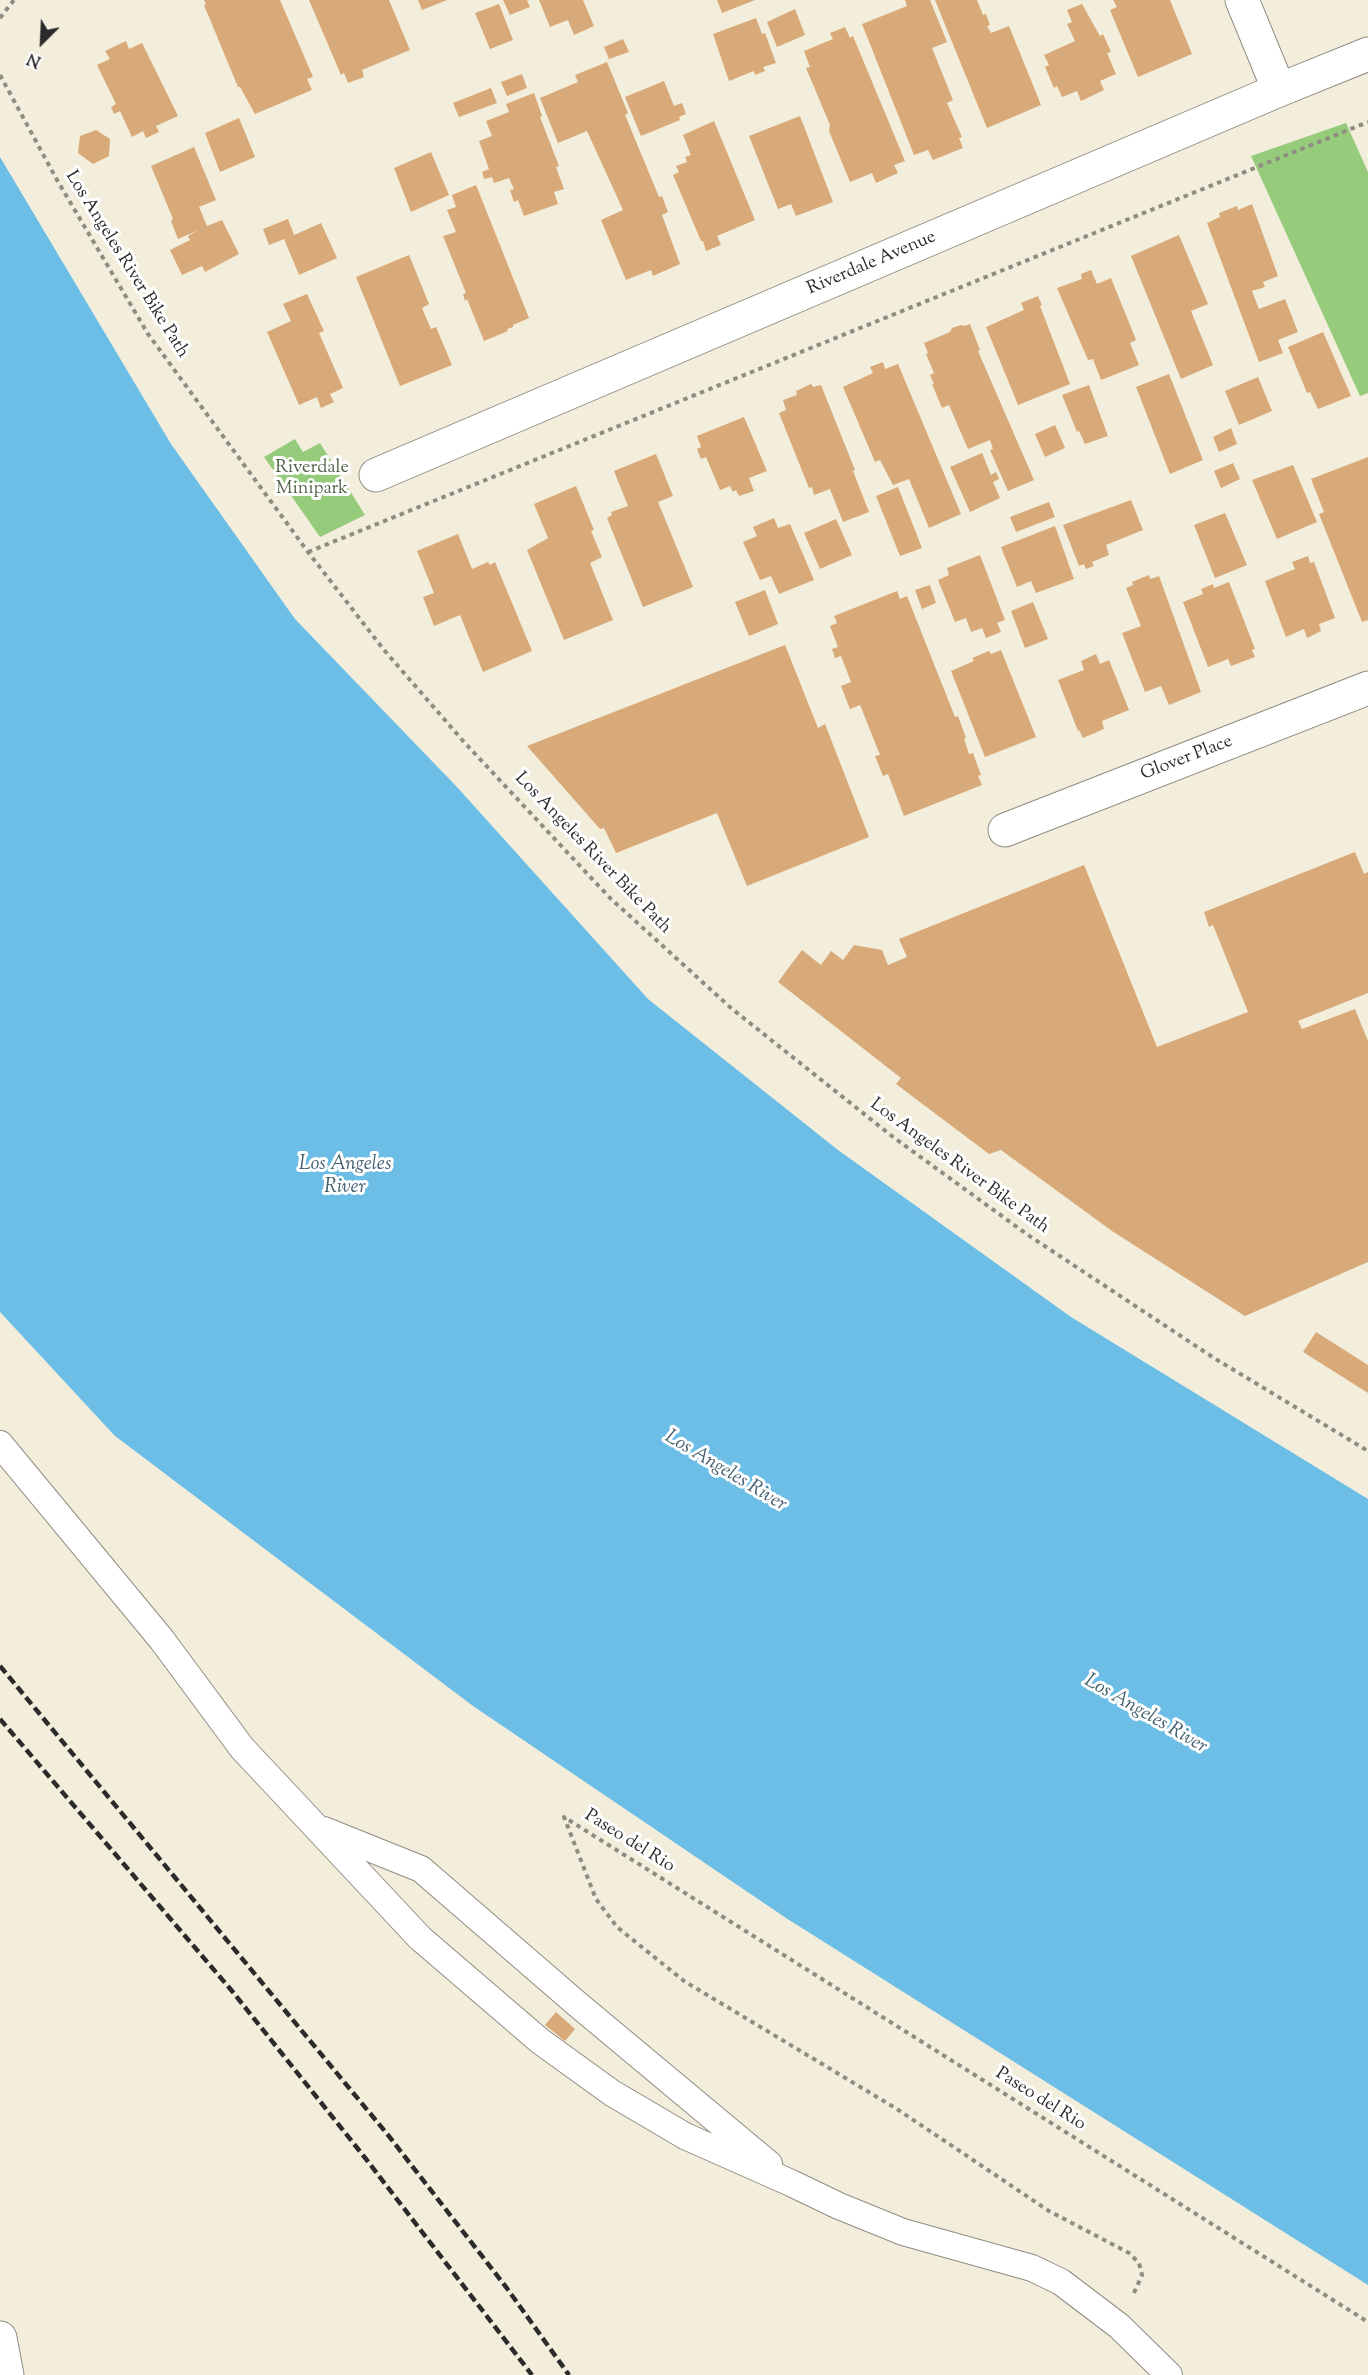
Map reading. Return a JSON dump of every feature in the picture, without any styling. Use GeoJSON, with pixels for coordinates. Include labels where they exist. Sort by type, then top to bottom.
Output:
{"type":"FeatureCollection","features":[{"type":"Feature","properties":{"kind":"street"},"geometry":{"type":"LineString","coordinates":[[1242,0],[1279,90]]}},
{"type":"Feature","properties":{"kind":"street","name":"Riverdale Avenue"},"geometry":{"type":"LineString","coordinates":[[376,475],[1368,54]]}},
{"type":"Feature","properties":{"kind":"street","name":"Glover Place"},"geometry":{"type":"LineString","coordinates":[[1005,830],[1368,688]]}},
{"type":"Feature","properties":{"kind":"street"},"geometry":{"type":"LineString","coordinates":[[0,2338],[7,2375]]}},
{"type":"Feature","properties":{"kind":"lane"},"geometry":{"type":"LineString","coordinates":[[0,1444],[162,1640],[242,1748],[420,1938],[540,2041],[612,2093],[685,2136],[839,2206],[903,2232],[1032,2268],[1061,2282],[1119,2325],[1169,2375]]}},
{"type":"Feature","properties":{"kind":"lane"},"geometry":{"type":"LineString","coordinates":[[318,1827],[421,1869],[576,2003],[791,2183]]}},
{"type":"Feature","properties":{"kind":"path"},"geometry":{"type":"LineString","coordinates":[[0,18],[14,0]]}},
{"type":"Feature","properties":{"kind":"path","name":"Los Angeles River Bike Path"},"geometry":{"type":"LineString","coordinates":[[0,75],[57,180],[148,334],[308,552],[384,650],[464,742],[610,898],[731,1008],[893,1137],[1028,1235],[1214,1358],[1368,1451]]}},
{"type":"Feature","properties":{"kind":"path"},"geometry":{"type":"LineString","coordinates":[[308,552],[1368,122]]}},
{"type":"Feature","properties":{"kind":"path","name":"Paseo del Rio"},"geometry":{"type":"LineString","coordinates":[[1119,2325],[1142,2276],[1139,2263],[1129,2253],[1049,2211],[897,2109],[675,1974],[616,1928],[596,1899],[564,1817],[1368,2322]]}},
{"type":"Feature","properties":{"kind":"green space"},"geometry":{"type":"Polygon","coordinates":[[[1346,123],[1368,172],[1368,393],[1360,396],[1251,156],[1346,123]]]}},
{"type":"Feature","properties":{"kind":"green space","name":"Riverdale Minipark"},"geometry":{"type":"Polygon","coordinates":[[[295,439],[303,452],[320,443],[365,515],[320,537],[264,457],[295,439]]]}},
{"type":"Feature","properties":{"kind":"water","name":"Los Angeles River"},"geometry":{"type":"Polygon","coordinates":[[[0,157],[171,444],[295,619],[457,787],[648,999],[838,1150],[1071,1317],[1368,1499],[1368,2285],[786,1918],[473,1706],[115,1436],[0,1312],[0,157]]]}},
{"type":"Feature","properties":{"kind":"building"},"geometry":{"type":"Polygon","coordinates":[[[204,0],[280,0],[313,77],[307,79],[312,90],[255,114],[238,87],[204,5],[206,4],[204,0]]]}},
{"type":"Feature","properties":{"kind":"building"},"geometry":{"type":"Polygon","coordinates":[[[309,0],[389,0],[410,50],[362,70],[364,77],[348,83],[344,73],[341,75],[309,0]]]}},
{"type":"Feature","properties":{"kind":"building"},"geometry":{"type":"Polygon","coordinates":[[[418,0],[447,0],[422,10],[418,0]]]}},
{"type":"Feature","properties":{"kind":"building"},"geometry":{"type":"Polygon","coordinates":[[[503,0],[527,0],[530,7],[510,15],[503,0]]]}},
{"type":"Feature","properties":{"kind":"building"},"geometry":{"type":"Polygon","coordinates":[[[539,0],[583,0],[594,26],[574,35],[568,20],[550,27],[539,0]]]}},
{"type":"Feature","properties":{"kind":"building"},"geometry":{"type":"Polygon","coordinates":[[[717,0],[755,0],[722,13],[717,0]]]}},
{"type":"Feature","properties":{"kind":"building"},"geometry":{"type":"Polygon","coordinates":[[[905,0],[930,0],[947,42],[932,48],[953,100],[947,103],[962,137],[959,138],[963,148],[933,160],[928,150],[914,155],[862,24],[907,6],[905,0]]]}},
{"type":"Feature","properties":{"kind":"building"},"geometry":{"type":"Polygon","coordinates":[[[935,0],[977,0],[983,15],[986,14],[990,25],[987,26],[991,33],[1009,26],[1041,105],[987,128],[935,0]]]}},
{"type":"Feature","properties":{"kind":"building"},"geometry":{"type":"Polygon","coordinates":[[[1113,0],[1170,0],[1192,54],[1138,77],[1110,10],[1117,7],[1113,0]]]}},
{"type":"Feature","properties":{"kind":"building"},"geometry":{"type":"Polygon","coordinates":[[[499,4],[513,40],[490,49],[475,13],[499,4]]]}},
{"type":"Feature","properties":{"kind":"building"},"geometry":{"type":"Polygon","coordinates":[[[1082,4],[1100,36],[1103,34],[1111,52],[1107,53],[1116,74],[1100,81],[1104,90],[1081,101],[1077,91],[1062,97],[1057,86],[1054,88],[1045,67],[1049,65],[1044,55],[1075,41],[1067,24],[1072,22],[1067,10],[1082,4]]]}},
{"type":"Feature","properties":{"kind":"building"},"geometry":{"type":"Polygon","coordinates":[[[795,9],[805,35],[777,47],[767,22],[795,9]]]}},
{"type":"Feature","properties":{"kind":"building"},"geometry":{"type":"Polygon","coordinates":[[[756,18],[762,34],[765,33],[776,63],[763,67],[765,71],[755,75],[754,71],[729,81],[713,34],[756,18]]]}},
{"type":"Feature","properties":{"kind":"building"},"geometry":{"type":"Polygon","coordinates":[[[845,27],[850,38],[853,36],[905,161],[894,165],[898,173],[876,183],[872,173],[850,182],[829,131],[830,125],[806,68],[810,67],[804,51],[833,39],[830,33],[845,27]]]}},
{"type":"Feature","properties":{"kind":"building"},"geometry":{"type":"Polygon","coordinates":[[[623,39],[629,52],[609,59],[604,47],[623,39]]]}},
{"type":"Feature","properties":{"kind":"building"},"geometry":{"type":"Polygon","coordinates":[[[126,41],[129,49],[142,43],[178,116],[156,126],[159,132],[146,138],[143,131],[132,137],[120,111],[114,114],[111,107],[116,104],[97,65],[110,59],[105,51],[126,41]]]}},
{"type":"Feature","properties":{"kind":"building"},"geometry":{"type":"Polygon","coordinates":[[[607,62],[628,113],[625,115],[659,197],[662,196],[668,212],[662,215],[680,264],[653,276],[651,270],[626,280],[601,220],[623,210],[587,131],[558,143],[540,98],[578,82],[575,75],[607,62]]]}},
{"type":"Feature","properties":{"kind":"building"},"geometry":{"type":"Polygon","coordinates":[[[522,74],[527,88],[507,96],[501,82],[522,74]]]}},
{"type":"Feature","properties":{"kind":"building"},"geometry":{"type":"Polygon","coordinates":[[[664,81],[674,106],[682,103],[686,114],[679,117],[680,120],[641,136],[625,97],[664,81]]]}},
{"type":"Feature","properties":{"kind":"building"},"geometry":{"type":"Polygon","coordinates":[[[491,88],[497,103],[459,117],[453,103],[491,88]]]}},
{"type":"Feature","properties":{"kind":"building"},"geometry":{"type":"Polygon","coordinates":[[[534,93],[542,116],[540,117],[559,166],[556,167],[564,189],[554,192],[558,204],[524,216],[518,200],[514,202],[510,190],[514,189],[509,178],[494,183],[492,177],[484,179],[482,172],[489,169],[479,141],[492,136],[486,121],[509,112],[506,104],[534,93]]]}},
{"type":"Feature","properties":{"kind":"building"},"geometry":{"type":"Polygon","coordinates":[[[800,116],[833,202],[796,216],[791,204],[778,209],[749,136],[800,116]]]}},
{"type":"Feature","properties":{"kind":"building"},"geometry":{"type":"Polygon","coordinates":[[[239,118],[255,157],[220,172],[205,133],[239,118]]]}},
{"type":"Feature","properties":{"kind":"building"},"geometry":{"type":"Polygon","coordinates":[[[714,121],[755,220],[717,236],[721,245],[706,251],[673,175],[679,172],[676,166],[687,162],[685,157],[691,155],[683,135],[714,121]]]}},
{"type":"Feature","properties":{"kind":"building"},"geometry":{"type":"Polygon","coordinates":[[[96,130],[110,139],[109,156],[93,164],[78,153],[80,136],[96,130]]]}},
{"type":"Feature","properties":{"kind":"building"},"geometry":{"type":"Polygon","coordinates":[[[194,147],[216,200],[199,207],[207,226],[222,220],[239,254],[205,272],[202,266],[182,275],[170,250],[190,240],[188,236],[199,230],[178,239],[171,221],[173,219],[151,166],[194,147]]]}},
{"type":"Feature","properties":{"kind":"building"},"geometry":{"type":"Polygon","coordinates":[[[431,152],[449,195],[411,212],[394,168],[431,152]]]}},
{"type":"Feature","properties":{"kind":"building"},"geometry":{"type":"Polygon","coordinates":[[[476,185],[529,318],[513,325],[507,329],[508,331],[484,341],[467,299],[465,301],[463,294],[466,293],[443,236],[456,232],[447,210],[456,207],[452,195],[476,185]]]}},
{"type":"Feature","properties":{"kind":"building"},"geometry":{"type":"Polygon","coordinates":[[[1252,204],[1278,276],[1263,282],[1265,287],[1252,291],[1259,309],[1285,299],[1298,332],[1278,340],[1283,353],[1259,362],[1207,223],[1220,217],[1219,213],[1237,206],[1238,210],[1252,204]]]}},
{"type":"Feature","properties":{"kind":"building"},"geometry":{"type":"Polygon","coordinates":[[[288,219],[294,235],[321,223],[337,258],[299,275],[284,239],[269,245],[263,229],[288,219]]]}},
{"type":"Feature","properties":{"kind":"building"},"geometry":{"type":"Polygon","coordinates":[[[1179,235],[1208,304],[1191,311],[1213,365],[1181,379],[1131,256],[1179,235]]]}},
{"type":"Feature","properties":{"kind":"building"},"geometry":{"type":"Polygon","coordinates":[[[409,255],[429,304],[422,308],[431,329],[436,327],[452,365],[400,386],[356,277],[409,255]]]}},
{"type":"Feature","properties":{"kind":"building"},"geometry":{"type":"Polygon","coordinates":[[[1091,270],[1097,284],[1111,278],[1136,340],[1130,343],[1139,365],[1101,380],[1093,359],[1088,360],[1057,288],[1082,279],[1081,274],[1091,270]]]}},
{"type":"Feature","properties":{"kind":"building"},"geometry":{"type":"Polygon","coordinates":[[[307,294],[324,331],[319,333],[343,388],[330,394],[334,402],[321,408],[317,397],[299,405],[267,332],[291,321],[283,304],[307,294]]]}},
{"type":"Feature","properties":{"kind":"building"},"geometry":{"type":"Polygon","coordinates":[[[1038,296],[1070,384],[1018,405],[986,327],[1024,310],[1021,303],[1038,296]]]}},
{"type":"Feature","properties":{"kind":"building"},"geometry":{"type":"Polygon","coordinates":[[[970,324],[980,350],[978,351],[1034,480],[1008,491],[990,450],[993,449],[990,440],[968,449],[949,405],[942,408],[932,384],[934,384],[930,375],[934,373],[924,343],[950,332],[952,328],[970,324]]]}},
{"type":"Feature","properties":{"kind":"building"},"geometry":{"type":"Polygon","coordinates":[[[1323,332],[1351,396],[1318,409],[1310,392],[1307,393],[1288,347],[1323,332]]]}},
{"type":"Feature","properties":{"kind":"building"},"geometry":{"type":"Polygon","coordinates":[[[883,362],[885,369],[898,364],[961,514],[929,528],[909,479],[893,485],[880,460],[875,462],[843,387],[873,373],[870,367],[883,362]]]}},
{"type":"Feature","properties":{"kind":"building"},"geometry":{"type":"Polygon","coordinates":[[[1169,374],[1203,460],[1170,474],[1136,387],[1169,374]]]}},
{"type":"Feature","properties":{"kind":"building"},"geometry":{"type":"Polygon","coordinates":[[[1258,377],[1272,411],[1239,425],[1225,391],[1258,377]]]}},
{"type":"Feature","properties":{"kind":"building"},"geometry":{"type":"Polygon","coordinates":[[[811,384],[813,387],[821,385],[869,512],[843,522],[830,489],[814,495],[812,487],[809,488],[779,413],[786,410],[783,400],[797,395],[796,391],[811,384]]]}},
{"type":"Feature","properties":{"kind":"building"},"geometry":{"type":"Polygon","coordinates":[[[1089,385],[1108,436],[1085,444],[1079,431],[1077,432],[1062,395],[1089,385]]]}},
{"type":"Feature","properties":{"kind":"building"},"geometry":{"type":"Polygon","coordinates":[[[744,417],[767,471],[749,478],[754,491],[739,496],[730,486],[720,490],[706,457],[701,459],[697,449],[701,447],[697,436],[744,417]]]}},
{"type":"Feature","properties":{"kind":"building"},"geometry":{"type":"Polygon","coordinates":[[[1055,425],[1065,448],[1045,457],[1035,434],[1055,425]]]}},
{"type":"Feature","properties":{"kind":"building"},"geometry":{"type":"Polygon","coordinates":[[[1231,428],[1237,444],[1219,452],[1213,437],[1231,428]]]}},
{"type":"Feature","properties":{"kind":"building"},"geometry":{"type":"Polygon","coordinates":[[[982,453],[991,475],[996,472],[999,479],[993,482],[1000,498],[970,512],[950,467],[982,453]]]}},
{"type":"Feature","properties":{"kind":"building"},"geometry":{"type":"Polygon","coordinates":[[[656,454],[673,496],[658,502],[693,587],[643,607],[607,518],[612,515],[611,512],[628,506],[614,471],[656,454]]]}},
{"type":"Feature","properties":{"kind":"building"},"geometry":{"type":"Polygon","coordinates":[[[1368,457],[1368,620],[1362,622],[1319,514],[1324,512],[1311,479],[1368,457]]]}},
{"type":"Feature","properties":{"kind":"building"},"geometry":{"type":"Polygon","coordinates":[[[1233,463],[1240,479],[1221,488],[1214,471],[1233,463]]]}},
{"type":"Feature","properties":{"kind":"building"},"geometry":{"type":"Polygon","coordinates":[[[1293,465],[1317,522],[1277,539],[1252,480],[1293,465]]]}},
{"type":"Feature","properties":{"kind":"building"},"geometry":{"type":"Polygon","coordinates":[[[576,486],[602,557],[590,563],[613,620],[564,640],[527,550],[548,538],[534,504],[576,486]]]}},
{"type":"Feature","properties":{"kind":"building"},"geometry":{"type":"Polygon","coordinates":[[[898,487],[922,548],[900,556],[876,496],[898,487]]]}},
{"type":"Feature","properties":{"kind":"building"},"geometry":{"type":"Polygon","coordinates":[[[1131,500],[1143,530],[1106,545],[1109,555],[1092,562],[1094,566],[1086,569],[1084,564],[1079,566],[1063,525],[1131,500]]]}},
{"type":"Feature","properties":{"kind":"building"},"geometry":{"type":"Polygon","coordinates":[[[1049,502],[1055,517],[1016,532],[1010,517],[1049,502]]]}},
{"type":"Feature","properties":{"kind":"building"},"geometry":{"type":"Polygon","coordinates":[[[1225,513],[1247,565],[1215,578],[1194,525],[1225,513]]]}},
{"type":"Feature","properties":{"kind":"building"},"geometry":{"type":"Polygon","coordinates":[[[774,518],[778,528],[790,524],[814,580],[779,594],[771,576],[760,580],[743,542],[757,536],[753,527],[774,518]]]}},
{"type":"Feature","properties":{"kind":"building"},"geometry":{"type":"Polygon","coordinates":[[[836,519],[852,555],[820,569],[804,533],[836,519]]]}},
{"type":"Feature","properties":{"kind":"building"},"geometry":{"type":"Polygon","coordinates":[[[1055,526],[1074,579],[1036,593],[1031,581],[1017,587],[1001,547],[1055,526]]]}},
{"type":"Feature","properties":{"kind":"building"},"geometry":{"type":"Polygon","coordinates":[[[458,534],[472,569],[488,562],[490,565],[495,562],[532,651],[483,672],[460,615],[434,626],[423,597],[434,593],[417,551],[458,534]]]}},
{"type":"Feature","properties":{"kind":"building"},"geometry":{"type":"Polygon","coordinates":[[[980,555],[1005,620],[997,623],[1001,632],[986,638],[982,628],[971,632],[966,618],[955,622],[938,580],[949,575],[947,568],[980,555]]]}},
{"type":"Feature","properties":{"kind":"building"},"geometry":{"type":"Polygon","coordinates":[[[1308,556],[1310,563],[1314,562],[1335,618],[1319,624],[1321,631],[1307,638],[1304,629],[1286,637],[1265,581],[1295,569],[1292,562],[1308,556]]]}},
{"type":"Feature","properties":{"kind":"building"},"geometry":{"type":"Polygon","coordinates":[[[1149,575],[1150,579],[1159,576],[1201,692],[1169,705],[1161,686],[1145,692],[1122,633],[1141,626],[1126,588],[1133,585],[1132,582],[1149,575]]]}},
{"type":"Feature","properties":{"kind":"building"},"geometry":{"type":"Polygon","coordinates":[[[1229,582],[1255,649],[1252,650],[1255,657],[1231,666],[1228,659],[1208,667],[1183,602],[1203,594],[1201,589],[1213,584],[1214,588],[1229,582]]]}},
{"type":"Feature","properties":{"kind":"building"},"geometry":{"type":"Polygon","coordinates":[[[930,585],[936,603],[922,609],[915,590],[930,585]]]}},
{"type":"Feature","properties":{"kind":"building"},"geometry":{"type":"Polygon","coordinates":[[[765,590],[778,624],[749,636],[735,602],[765,590]]]}},
{"type":"Feature","properties":{"kind":"building"},"geometry":{"type":"Polygon","coordinates":[[[897,591],[900,599],[907,596],[955,717],[958,716],[969,754],[973,753],[982,785],[904,816],[888,774],[883,776],[875,756],[880,755],[860,705],[850,709],[841,686],[851,682],[841,656],[835,658],[832,649],[838,647],[830,626],[837,623],[834,616],[897,591]]]}},
{"type":"Feature","properties":{"kind":"building"},"geometry":{"type":"Polygon","coordinates":[[[1033,602],[1048,639],[1025,648],[1011,611],[1033,602]]]}},
{"type":"Feature","properties":{"kind":"building"},"geometry":{"type":"Polygon","coordinates":[[[785,645],[818,728],[825,724],[869,837],[747,886],[717,813],[616,853],[604,828],[600,829],[527,746],[785,645]]]}},
{"type":"Feature","properties":{"kind":"building"},"geometry":{"type":"Polygon","coordinates":[[[1001,650],[1036,737],[985,757],[951,671],[974,661],[972,658],[989,651],[991,654],[1001,650]]]}},
{"type":"Feature","properties":{"kind":"building"},"geometry":{"type":"Polygon","coordinates":[[[1096,654],[1100,664],[1109,660],[1129,710],[1102,721],[1104,729],[1083,738],[1078,731],[1058,680],[1084,670],[1081,661],[1096,654]]]}},
{"type":"Feature","properties":{"kind":"building"},"geometry":{"type":"Polygon","coordinates":[[[1355,852],[1364,874],[1368,872],[1368,993],[1298,1021],[1302,1029],[1355,1009],[1368,1041],[1368,1262],[1245,1316],[1112,1231],[1001,1150],[989,1154],[896,1084],[901,1078],[778,982],[802,950],[821,965],[831,951],[843,960],[854,945],[882,950],[888,965],[907,957],[899,939],[1084,865],[1157,1047],[1248,1012],[1213,925],[1209,927],[1204,912],[1355,852]]]}},
{"type":"Feature","properties":{"kind":"building"},"geometry":{"type":"Polygon","coordinates":[[[1316,1332],[1368,1365],[1368,1393],[1303,1352],[1316,1332]]]}},
{"type":"Feature","properties":{"kind":"building"},"geometry":{"type":"Polygon","coordinates":[[[556,2012],[575,2029],[565,2041],[545,2025],[556,2012]]]}},
{"type":"Feature","properties":{"kind":"railway"},"geometry":{"type":"LineString","coordinates":[[0,1666],[388,2135],[506,2287],[569,2375]]}},
{"type":"Feature","properties":{"kind":"railway"},"geometry":{"type":"LineString","coordinates":[[0,1719],[232,1991],[366,2159],[532,2375]]}}]}
